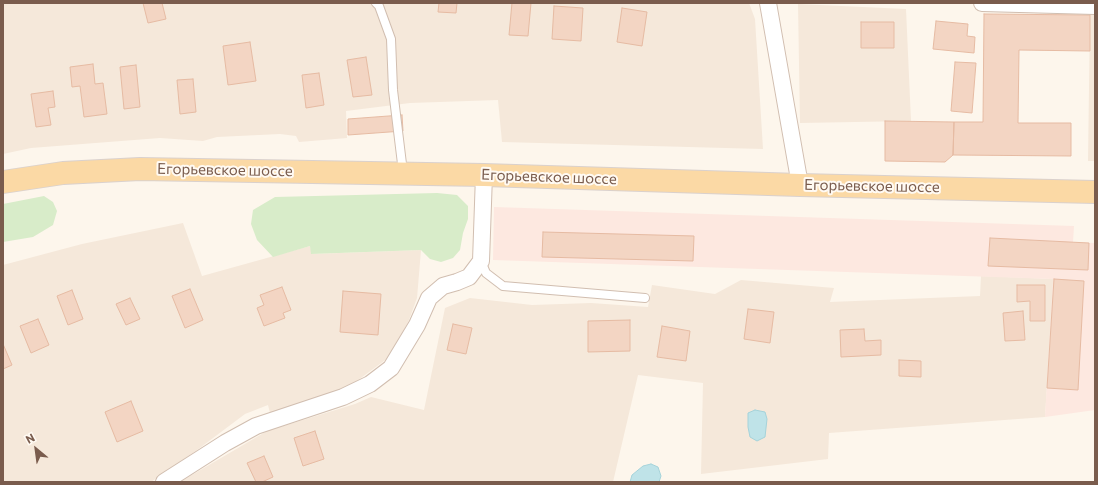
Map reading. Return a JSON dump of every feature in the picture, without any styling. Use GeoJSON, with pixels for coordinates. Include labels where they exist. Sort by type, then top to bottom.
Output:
{"type":"FeatureCollection","features":[{"type":"Feature","properties":{"kind":"main road","name":"Егорьевское шоссе"},"geometry":{"type":"LineString","coordinates":[[3,182],[63,173],[140,169],[484,174],[800,185],[1095,192]]}},
{"type":"Feature","properties":{"kind":"street"},"geometry":{"type":"LineString","coordinates":[[768,3],[800,185]]}},
{"type":"Feature","properties":{"kind":"street"},"geometry":{"type":"LineString","coordinates":[[982,3],[1095,6]]}},
{"type":"Feature","properties":{"kind":"street"},"geometry":{"type":"LineString","coordinates":[[164,482],[225,443],[256,426],[343,397],[370,384],[391,368],[417,325],[429,298],[443,286],[469,277],[481,261],[484,174]]}},
{"type":"Feature","properties":{"kind":"lane"},"geometry":{"type":"LineString","coordinates":[[376,3],[379,6],[391,39],[393,90],[404,174]]}},
{"type":"Feature","properties":{"kind":"lane"},"geometry":{"type":"LineString","coordinates":[[481,261],[486,273],[503,286],[645,298]]}},
{"type":"Feature","properties":{"kind":"shaded area"},"geometry":{"type":"Polygon","coordinates":[[[3,3],[749,3],[755,19],[763,149],[502,142],[498,100],[410,103],[346,111],[347,138],[299,142],[296,136],[280,134],[217,137],[203,141],[160,138],[31,148],[3,154],[3,3]]]}},
{"type":"Feature","properties":{"kind":"shaded area"},"geometry":{"type":"Polygon","coordinates":[[[798,4],[906,9],[911,121],[800,123],[798,4]]]}},
{"type":"Feature","properties":{"kind":"shaded area"},"geometry":{"type":"Polygon","coordinates":[[[1090,15],[1095,15],[1095,161],[1088,161],[1090,15]]]}},
{"type":"Feature","properties":{"kind":"shaded area"},"geometry":{"type":"Polygon","coordinates":[[[494,207],[1074,226],[1073,242],[1095,243],[1095,410],[1045,417],[1053,279],[493,260],[494,207]]]}},
{"type":"Feature","properties":{"kind":"shaded area"},"geometry":{"type":"Polygon","coordinates":[[[183,223],[202,276],[310,246],[312,254],[421,250],[417,298],[409,320],[392,355],[350,386],[270,413],[268,405],[245,414],[151,482],[3,482],[3,265],[82,244],[183,223]]]}},
{"type":"Feature","properties":{"kind":"shaded area"},"geometry":{"type":"Polygon","coordinates":[[[981,276],[1054,279],[1045,417],[829,433],[828,459],[701,474],[703,383],[638,375],[613,482],[180,482],[267,431],[355,404],[371,397],[424,410],[445,308],[470,298],[532,305],[591,303],[648,307],[652,285],[715,294],[741,280],[834,288],[830,302],[980,296],[981,276]]]}},
{"type":"Feature","properties":{"kind":"green space"},"geometry":{"type":"Polygon","coordinates":[[[437,193],[457,195],[468,206],[468,219],[463,233],[460,250],[453,258],[441,262],[430,259],[421,250],[311,254],[310,246],[273,257],[257,240],[251,224],[253,210],[275,197],[437,193]]]}},
{"type":"Feature","properties":{"kind":"green space"},"geometry":{"type":"Polygon","coordinates":[[[44,196],[53,202],[57,211],[53,225],[33,237],[3,242],[3,204],[44,196]]]}},
{"type":"Feature","properties":{"kind":"water"},"geometry":{"type":"Polygon","coordinates":[[[755,410],[765,412],[767,419],[765,437],[757,441],[750,437],[748,427],[748,413],[755,410]]]}},
{"type":"Feature","properties":{"kind":"water"},"geometry":{"type":"Polygon","coordinates":[[[651,464],[658,467],[661,476],[659,482],[630,482],[632,475],[643,466],[651,464]]]}},
{"type":"Feature","properties":{"kind":"building"},"geometry":{"type":"Polygon","coordinates":[[[143,3],[162,3],[166,19],[148,23],[143,3]]]}},
{"type":"Feature","properties":{"kind":"building"},"geometry":{"type":"Polygon","coordinates":[[[439,3],[457,3],[456,13],[438,12],[439,3]]]}},
{"type":"Feature","properties":{"kind":"building"},"geometry":{"type":"Polygon","coordinates":[[[512,3],[531,3],[528,36],[509,35],[512,3]]]}},
{"type":"Feature","properties":{"kind":"building"},"geometry":{"type":"Polygon","coordinates":[[[554,6],[583,8],[581,41],[552,39],[554,6]]]}},
{"type":"Feature","properties":{"kind":"building"},"geometry":{"type":"Polygon","coordinates":[[[622,8],[647,12],[642,46],[617,42],[622,8]]]}},
{"type":"Feature","properties":{"kind":"building"},"geometry":{"type":"Polygon","coordinates":[[[984,14],[1090,15],[1090,51],[1019,50],[1018,123],[1071,123],[1071,156],[953,155],[954,122],[983,122],[984,14]]]}},
{"type":"Feature","properties":{"kind":"building"},"geometry":{"type":"Polygon","coordinates":[[[936,21],[968,24],[967,36],[975,37],[974,53],[933,49],[936,21]]]}},
{"type":"Feature","properties":{"kind":"building"},"geometry":{"type":"Polygon","coordinates":[[[861,22],[894,22],[894,48],[861,48],[861,22]]]}},
{"type":"Feature","properties":{"kind":"building"},"geometry":{"type":"Polygon","coordinates":[[[250,42],[256,81],[228,85],[223,46],[250,42]]]}},
{"type":"Feature","properties":{"kind":"building"},"geometry":{"type":"Polygon","coordinates":[[[366,57],[372,95],[353,97],[347,60],[366,57]]]}},
{"type":"Feature","properties":{"kind":"building"},"geometry":{"type":"Polygon","coordinates":[[[955,62],[976,63],[972,113],[951,111],[955,62]]]}},
{"type":"Feature","properties":{"kind":"building"},"geometry":{"type":"Polygon","coordinates":[[[93,64],[95,84],[103,83],[107,114],[84,117],[80,86],[72,87],[70,67],[93,64]]]}},
{"type":"Feature","properties":{"kind":"building"},"geometry":{"type":"Polygon","coordinates":[[[136,65],[140,107],[124,109],[120,67],[136,65]]]}},
{"type":"Feature","properties":{"kind":"building"},"geometry":{"type":"Polygon","coordinates":[[[319,73],[324,105],[306,108],[302,75],[319,73]]]}},
{"type":"Feature","properties":{"kind":"building"},"geometry":{"type":"Polygon","coordinates":[[[193,79],[196,112],[180,114],[177,80],[193,79]]]}},
{"type":"Feature","properties":{"kind":"building"},"geometry":{"type":"Polygon","coordinates":[[[53,91],[55,107],[48,108],[51,125],[36,127],[31,94],[53,91]]]}},
{"type":"Feature","properties":{"kind":"building"},"geometry":{"type":"Polygon","coordinates":[[[402,115],[403,131],[348,135],[348,119],[402,115]]]}},
{"type":"Feature","properties":{"kind":"building"},"geometry":{"type":"Polygon","coordinates":[[[885,121],[954,122],[953,155],[945,162],[885,161],[885,121]]]}},
{"type":"Feature","properties":{"kind":"building"},"geometry":{"type":"Polygon","coordinates":[[[543,232],[694,236],[693,261],[542,257],[543,232]]]}},
{"type":"Feature","properties":{"kind":"building"},"geometry":{"type":"Polygon","coordinates":[[[990,238],[1089,243],[1088,270],[988,266],[990,238]]]}},
{"type":"Feature","properties":{"kind":"building"},"geometry":{"type":"Polygon","coordinates":[[[1054,279],[1084,281],[1078,390],[1047,388],[1054,279]]]}},
{"type":"Feature","properties":{"kind":"building"},"geometry":{"type":"Polygon","coordinates":[[[1017,285],[1045,285],[1045,321],[1030,321],[1030,301],[1017,302],[1017,285]]]}},
{"type":"Feature","properties":{"kind":"building"},"geometry":{"type":"Polygon","coordinates":[[[282,287],[291,310],[283,313],[285,318],[264,326],[257,308],[264,305],[260,295],[282,287]]]}},
{"type":"Feature","properties":{"kind":"building"},"geometry":{"type":"Polygon","coordinates":[[[190,289],[203,320],[185,328],[172,296],[190,289]]]}},
{"type":"Feature","properties":{"kind":"building"},"geometry":{"type":"Polygon","coordinates":[[[72,290],[83,319],[68,325],[57,296],[72,290]]]}},
{"type":"Feature","properties":{"kind":"building"},"geometry":{"type":"Polygon","coordinates":[[[343,291],[381,294],[378,335],[340,332],[343,291]]]}},
{"type":"Feature","properties":{"kind":"building"},"geometry":{"type":"Polygon","coordinates":[[[130,298],[140,319],[126,325],[116,304],[130,298]]]}},
{"type":"Feature","properties":{"kind":"building"},"geometry":{"type":"Polygon","coordinates":[[[748,309],[774,312],[770,343],[744,339],[748,309]]]}},
{"type":"Feature","properties":{"kind":"building"},"geometry":{"type":"Polygon","coordinates":[[[1023,311],[1025,340],[1005,341],[1003,313],[1023,311]]]}},
{"type":"Feature","properties":{"kind":"building"},"geometry":{"type":"Polygon","coordinates":[[[38,319],[49,345],[31,353],[20,326],[38,319]]]}},
{"type":"Feature","properties":{"kind":"building"},"geometry":{"type":"Polygon","coordinates":[[[630,320],[630,351],[588,352],[588,321],[630,320]]]}},
{"type":"Feature","properties":{"kind":"building"},"geometry":{"type":"Polygon","coordinates":[[[453,324],[472,328],[466,354],[447,350],[453,324]]]}},
{"type":"Feature","properties":{"kind":"building"},"geometry":{"type":"Polygon","coordinates":[[[662,326],[690,331],[686,361],[657,357],[662,326]]]}},
{"type":"Feature","properties":{"kind":"building"},"geometry":{"type":"Polygon","coordinates":[[[864,329],[865,341],[881,340],[881,355],[841,357],[840,330],[864,329]]]}},
{"type":"Feature","properties":{"kind":"building"},"geometry":{"type":"Polygon","coordinates":[[[3,344],[12,365],[3,369],[3,344]]]}},
{"type":"Feature","properties":{"kind":"building"},"geometry":{"type":"Polygon","coordinates":[[[899,360],[921,361],[921,377],[899,376],[899,360]]]}},
{"type":"Feature","properties":{"kind":"building"},"geometry":{"type":"Polygon","coordinates":[[[131,401],[143,431],[117,442],[105,412],[131,401]]]}},
{"type":"Feature","properties":{"kind":"building"},"geometry":{"type":"Polygon","coordinates":[[[315,431],[324,459],[303,466],[294,438],[315,431]]]}},
{"type":"Feature","properties":{"kind":"building"},"geometry":{"type":"Polygon","coordinates":[[[264,456],[273,477],[262,482],[256,482],[247,463],[264,456]]]}}]}
